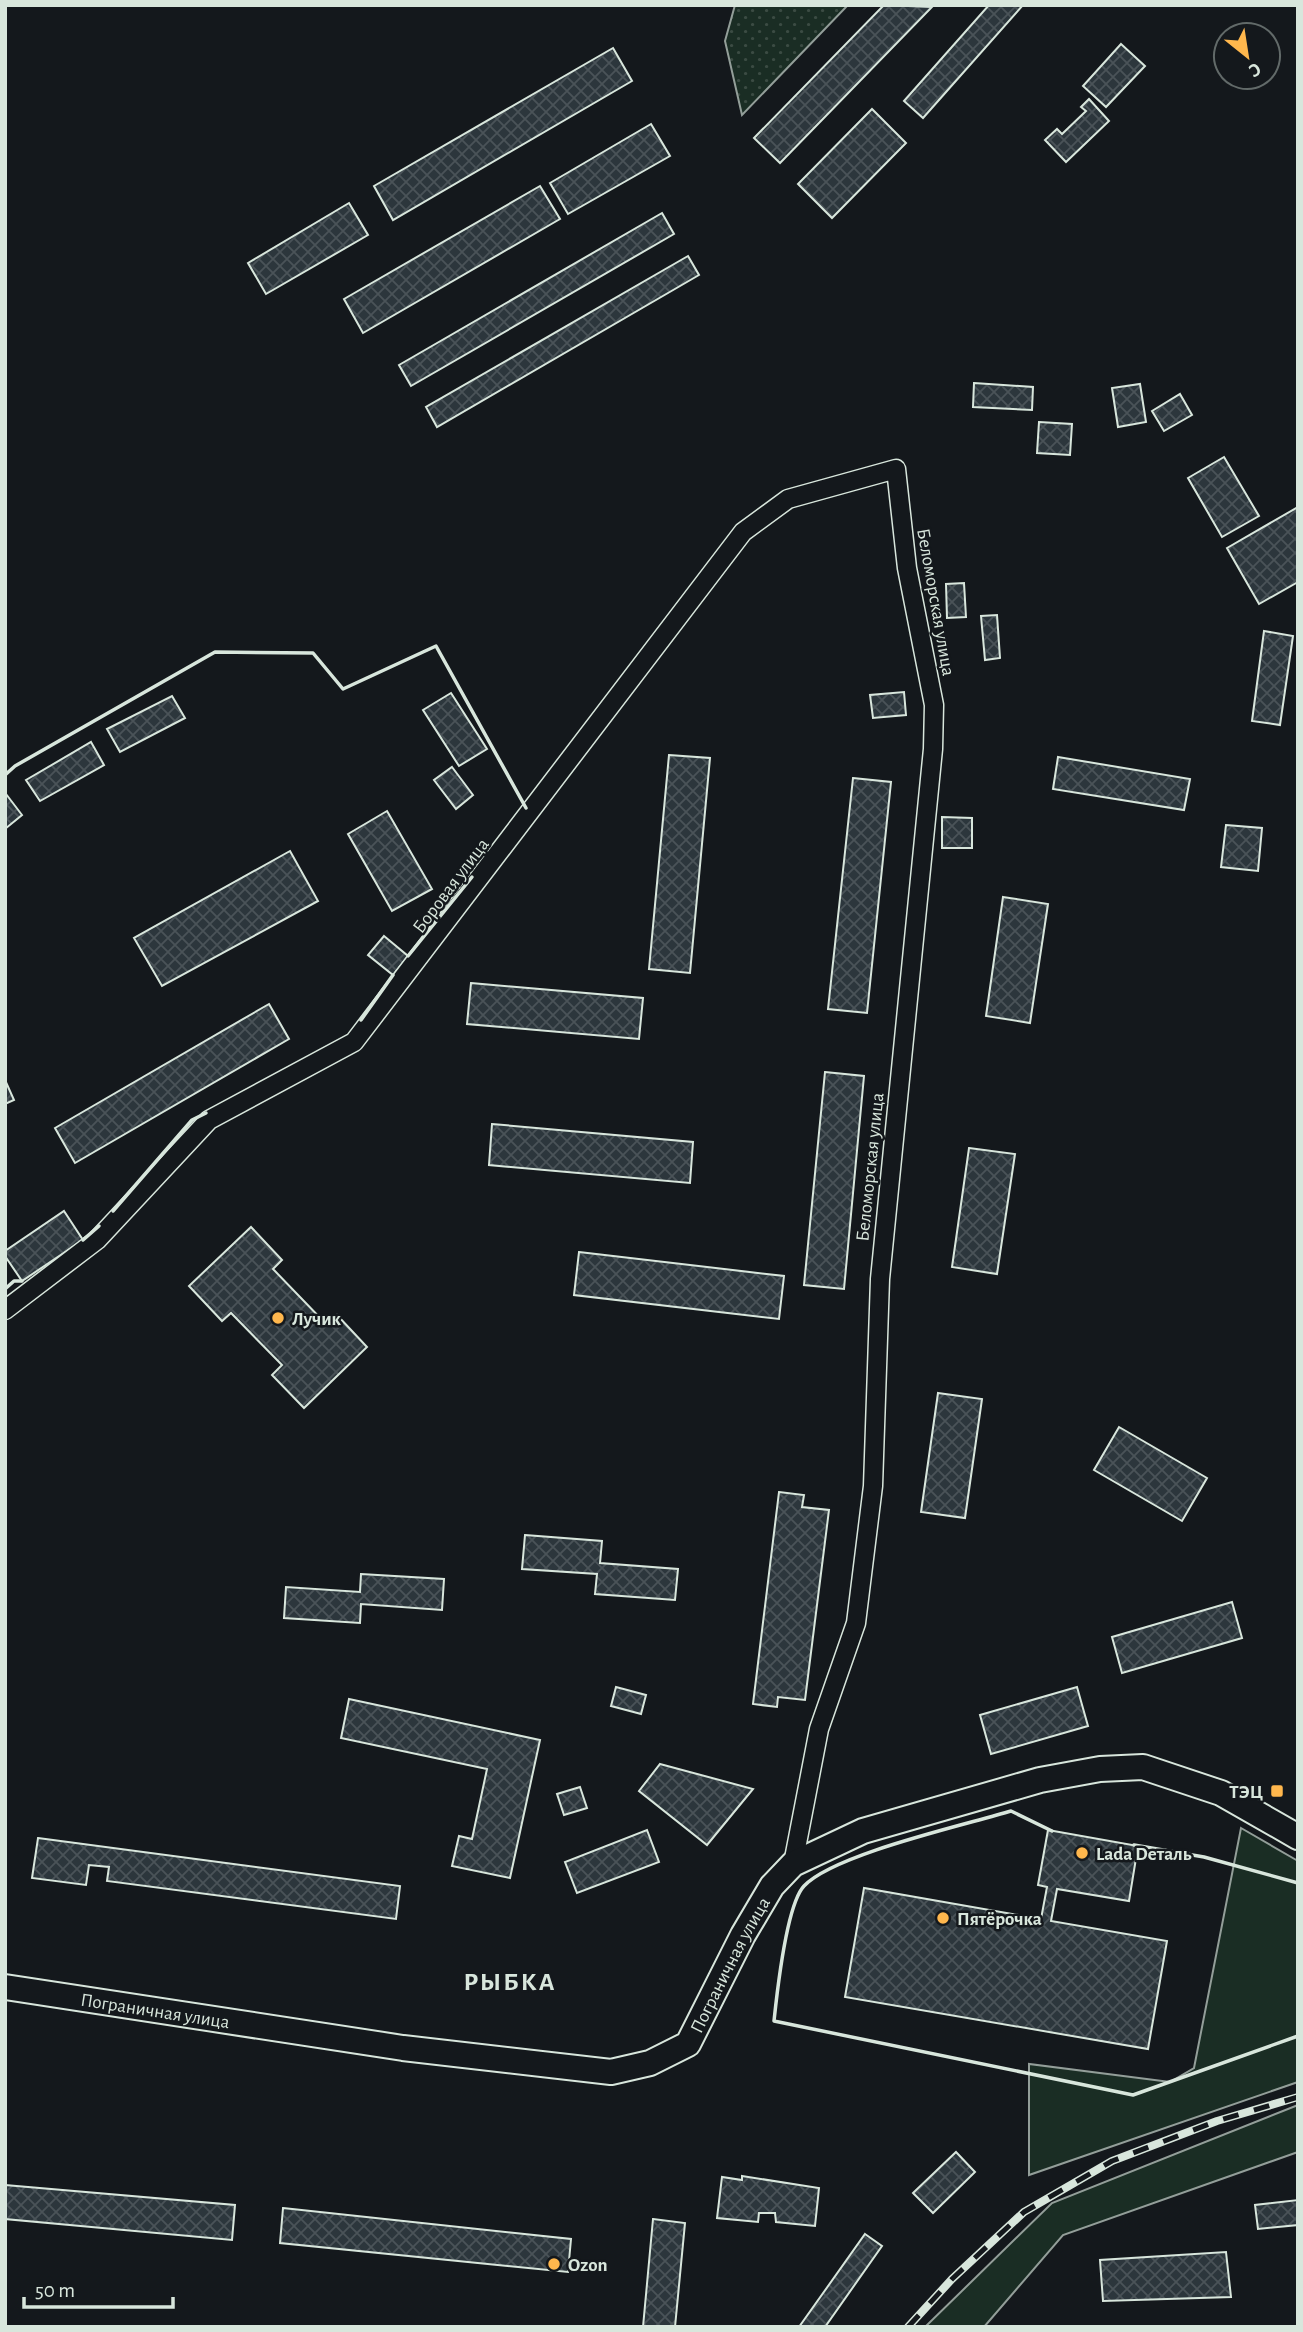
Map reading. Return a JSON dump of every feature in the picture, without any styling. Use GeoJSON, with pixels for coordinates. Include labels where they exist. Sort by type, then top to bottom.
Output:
{"type":"FeatureCollection","features":[{"type":"Feature","properties":{"kind":"main road","name":"Пограничная улица"},"geometry":{"type":"LineString","coordinates":[[5,1987],[403,2048],[611,2072],[650,2063],[688,2044],[743,1934],[772,1886],[793,1864],[863,1831],[1040,1780],[1100,1769],[1143,1767],[1221,1793],[1298,1837]]}},
{"type":"Feature","properties":{"kind":"street","name":"Боровая улица"},"geometry":{"type":"LineString","coordinates":[[5,1310],[97,1240],[209,1120],[354,1042],[743,532],[788,499],[896,469]]}},
{"type":"Feature","properties":{"kind":"street","name":"Беломорская улица"},"geometry":{"type":"LineString","coordinates":[[793,1864],[819,1728],[856,1623],[873,1486],[880,1279],[933,749],[934,705],[907,568],[896,469]]}},
{"type":"Feature","properties":{"kind":"green space"},"geometry":{"type":"Polygon","coordinates":[[[735,5],[848,5],[742,115],[725,41],[735,5]]]}},
{"type":"Feature","properties":{"kind":"green space"},"geometry":{"type":"Polygon","coordinates":[[[1241,1828],[1298,1861],[1298,2082],[1029,2175],[1029,2064],[1170,2082],[1194,2068],[1241,1828]]]}},
{"type":"Feature","properties":{"kind":"green space"},"geometry":{"type":"Polygon","coordinates":[[[1298,2105],[1298,2152],[1063,2235],[984,2327],[925,2327],[1052,2203],[1298,2105]]]}},
{"type":"Feature","properties":{"kind":"building"},"geometry":{"type":"Polygon","coordinates":[[[884,5],[932,7],[780,163],[754,138],[884,5]]]}},
{"type":"Feature","properties":{"kind":"building"},"geometry":{"type":"Polygon","coordinates":[[[989,5],[1023,5],[923,118],[904,101],[989,5]]]}},
{"type":"Feature","properties":{"kind":"building"},"geometry":{"type":"Polygon","coordinates":[[[1121,44],[1145,66],[1106,107],[1083,86],[1121,44]]]}},
{"type":"Feature","properties":{"kind":"building"},"geometry":{"type":"Polygon","coordinates":[[[613,48],[632,81],[393,220],[374,186],[613,48]]]}},
{"type":"Feature","properties":{"kind":"building"},"geometry":{"type":"Polygon","coordinates":[[[1089,99],[1109,121],[1066,162],[1045,140],[1057,129],[1062,134],[1086,111],[1081,107],[1089,99]]]}},
{"type":"Feature","properties":{"kind":"building"},"geometry":{"type":"Polygon","coordinates":[[[872,109],[906,143],[832,218],[798,184],[872,109]]]}},
{"type":"Feature","properties":{"kind":"building"},"geometry":{"type":"Polygon","coordinates":[[[651,124],[670,156],[568,214],[550,183],[651,124]]]}},
{"type":"Feature","properties":{"kind":"building"},"geometry":{"type":"Polygon","coordinates":[[[540,186],[560,219],[363,333],[344,299],[540,186]]]}},
{"type":"Feature","properties":{"kind":"building"},"geometry":{"type":"Polygon","coordinates":[[[349,203],[368,235],[266,294],[248,263],[349,203]]]}},
{"type":"Feature","properties":{"kind":"building"},"geometry":{"type":"Polygon","coordinates":[[[662,213],[674,234],[411,386],[399,365],[662,213]]]}},
{"type":"Feature","properties":{"kind":"building"},"geometry":{"type":"Polygon","coordinates":[[[688,256],[699,275],[437,427],[426,407],[688,256]]]}},
{"type":"Feature","properties":{"kind":"building"},"geometry":{"type":"Polygon","coordinates":[[[974,383],[1033,387],[1032,410],[973,407],[974,383]]]}},
{"type":"Feature","properties":{"kind":"building"},"geometry":{"type":"Polygon","coordinates":[[[1140,384],[1146,422],[1118,427],[1112,388],[1140,384]]]}},
{"type":"Feature","properties":{"kind":"building"},"geometry":{"type":"Polygon","coordinates":[[[1180,394],[1192,415],[1164,431],[1152,411],[1180,394]]]}},
{"type":"Feature","properties":{"kind":"building"},"geometry":{"type":"Polygon","coordinates":[[[1039,422],[1072,424],[1070,455],[1037,453],[1039,422]]]}},
{"type":"Feature","properties":{"kind":"building"},"geometry":{"type":"Polygon","coordinates":[[[1224,457],[1259,516],[1222,537],[1188,478],[1224,457]]]}},
{"type":"Feature","properties":{"kind":"building"},"geometry":{"type":"Polygon","coordinates":[[[1298,507],[1298,582],[1259,604],[1227,548],[1298,507]]]}},
{"type":"Feature","properties":{"kind":"building"},"geometry":{"type":"Polygon","coordinates":[[[964,583],[966,617],[947,618],[946,584],[964,583]]]}},
{"type":"Feature","properties":{"kind":"building"},"geometry":{"type":"Polygon","coordinates":[[[997,615],[1000,658],[985,660],[981,616],[997,615]]]}},
{"type":"Feature","properties":{"kind":"building"},"geometry":{"type":"Polygon","coordinates":[[[1264,631],[1293,636],[1280,725],[1252,721],[1264,631]]]}},
{"type":"Feature","properties":{"kind":"building"},"geometry":{"type":"Polygon","coordinates":[[[904,692],[906,715],[873,718],[870,695],[904,692]]]}},
{"type":"Feature","properties":{"kind":"building"},"geometry":{"type":"Polygon","coordinates":[[[451,693],[487,749],[459,766],[423,710],[451,693]]]}},
{"type":"Feature","properties":{"kind":"building"},"geometry":{"type":"Polygon","coordinates":[[[172,696],[185,718],[120,752],[107,729],[172,696]]]}},
{"type":"Feature","properties":{"kind":"building"},"geometry":{"type":"Polygon","coordinates":[[[91,742],[104,765],[40,801],[26,780],[91,742]]]}},
{"type":"Feature","properties":{"kind":"building"},"geometry":{"type":"Polygon","coordinates":[[[669,755],[710,758],[690,973],[649,969],[669,755]]]}},
{"type":"Feature","properties":{"kind":"building"},"geometry":{"type":"Polygon","coordinates":[[[1058,757],[1190,779],[1184,810],[1053,789],[1058,757]]]}},
{"type":"Feature","properties":{"kind":"building"},"geometry":{"type":"Polygon","coordinates":[[[452,767],[473,795],[456,809],[434,780],[452,767]]]}},
{"type":"Feature","properties":{"kind":"building"},"geometry":{"type":"Polygon","coordinates":[[[853,778],[891,782],[867,1013],[828,1009],[853,778]]]}},
{"type":"Feature","properties":{"kind":"building"},"geometry":{"type":"Polygon","coordinates":[[[5,795],[22,815],[5,829],[5,795]]]}},
{"type":"Feature","properties":{"kind":"building"},"geometry":{"type":"Polygon","coordinates":[[[387,811],[432,889],[392,911],[348,834],[387,811]]]}},
{"type":"Feature","properties":{"kind":"building"},"geometry":{"type":"Polygon","coordinates":[[[942,817],[972,818],[972,848],[942,848],[942,817]]]}},
{"type":"Feature","properties":{"kind":"building"},"geometry":{"type":"Polygon","coordinates":[[[1226,825],[1262,828],[1258,871],[1221,867],[1226,825]]]}},
{"type":"Feature","properties":{"kind":"building"},"geometry":{"type":"Polygon","coordinates":[[[290,851],[318,901],[162,986],[134,938],[290,851]]]}},
{"type":"Feature","properties":{"kind":"building"},"geometry":{"type":"Polygon","coordinates":[[[1003,897],[1048,904],[1030,1023],[986,1016],[1003,897]]]}},
{"type":"Feature","properties":{"kind":"building"},"geometry":{"type":"Polygon","coordinates":[[[384,936],[408,956],[393,975],[368,955],[384,936]]]}},
{"type":"Feature","properties":{"kind":"building"},"geometry":{"type":"Polygon","coordinates":[[[471,983],[643,998],[639,1039],[467,1024],[471,983]]]}},
{"type":"Feature","properties":{"kind":"building"},"geometry":{"type":"Polygon","coordinates":[[[269,1004],[289,1039],[75,1163],[55,1128],[269,1004]]]}},
{"type":"Feature","properties":{"kind":"building"},"geometry":{"type":"Polygon","coordinates":[[[825,1072],[864,1076],[844,1289],[804,1285],[825,1072]]]}},
{"type":"Feature","properties":{"kind":"building"},"geometry":{"type":"Polygon","coordinates":[[[5,1080],[14,1100],[5,1104],[5,1080]]]}},
{"type":"Feature","properties":{"kind":"building"},"geometry":{"type":"Polygon","coordinates":[[[492,1124],[693,1142],[690,1183],[489,1165],[492,1124]]]}},
{"type":"Feature","properties":{"kind":"building"},"geometry":{"type":"Polygon","coordinates":[[[969,1148],[1015,1154],[997,1274],[952,1267],[969,1148]]]}},
{"type":"Feature","properties":{"kind":"building"},"geometry":{"type":"Polygon","coordinates":[[[64,1211],[83,1240],[22,1281],[5,1256],[5,1251],[64,1211]]]}},
{"type":"Feature","properties":{"kind":"building","name":"Лучик"},"geometry":{"type":"Polygon","coordinates":[[[251,1227],[282,1260],[273,1269],[327,1325],[337,1315],[367,1347],[304,1408],[272,1375],[282,1365],[231,1313],[222,1321],[189,1286],[251,1227]]]}},
{"type":"Feature","properties":{"kind":"building"},"geometry":{"type":"Polygon","coordinates":[[[579,1252],[784,1276],[779,1319],[574,1295],[579,1252]]]}},
{"type":"Feature","properties":{"kind":"building"},"geometry":{"type":"Polygon","coordinates":[[[938,1393],[982,1399],[965,1518],[921,1512],[938,1393]]]}},
{"type":"Feature","properties":{"kind":"building"},"geometry":{"type":"Polygon","coordinates":[[[1119,1427],[1207,1478],[1182,1521],[1094,1470],[1119,1427]]]}},
{"type":"Feature","properties":{"kind":"building"},"geometry":{"type":"Polygon","coordinates":[[[779,1492],[804,1495],[802,1507],[829,1510],[805,1700],[778,1697],[777,1707],[753,1704],[779,1492]]]}},
{"type":"Feature","properties":{"kind":"building"},"geometry":{"type":"Polygon","coordinates":[[[525,1535],[602,1541],[600,1563],[678,1569],[675,1600],[595,1594],[597,1574],[522,1569],[525,1535]]]}},
{"type":"Feature","properties":{"kind":"building"},"geometry":{"type":"Polygon","coordinates":[[[361,1574],[444,1579],[442,1610],[361,1604],[360,1623],[284,1618],[286,1587],[360,1592],[361,1574]]]}},
{"type":"Feature","properties":{"kind":"building"},"geometry":{"type":"Polygon","coordinates":[[[1232,1602],[1242,1638],[1122,1673],[1112,1637],[1232,1602]]]}},
{"type":"Feature","properties":{"kind":"building"},"geometry":{"type":"Polygon","coordinates":[[[616,1687],[646,1695],[641,1714],[611,1706],[616,1687]]]}},
{"type":"Feature","properties":{"kind":"building"},"geometry":{"type":"Polygon","coordinates":[[[1077,1687],[1088,1726],[991,1754],[980,1715],[1077,1687]]]}},
{"type":"Feature","properties":{"kind":"building"},"geometry":{"type":"Polygon","coordinates":[[[349,1699],[540,1740],[510,1878],[452,1866],[459,1836],[472,1839],[487,1769],[341,1738],[349,1699]]]}},
{"type":"Feature","properties":{"kind":"building"},"geometry":{"type":"Polygon","coordinates":[[[660,1764],[753,1789],[707,1845],[639,1791],[660,1764]]]}},
{"type":"Feature","properties":{"kind":"building"},"geometry":{"type":"Polygon","coordinates":[[[580,1787],[587,1808],[564,1815],[557,1794],[580,1787]]]}},
{"type":"Feature","properties":{"kind":"building"},"geometry":{"type":"Polygon","coordinates":[[[647,1830],[659,1862],[577,1893],[565,1862],[647,1830]]]}},
{"type":"Feature","properties":{"kind":"building"},"geometry":{"type":"Polygon","coordinates":[[[1048,1830],[1138,1846],[1129,1901],[1057,1889],[1051,1921],[1167,1941],[1148,2049],[845,1997],[864,1888],[1041,1919],[1047,1887],[1038,1885],[1048,1830]]]}},
{"type":"Feature","properties":{"kind":"building"},"geometry":{"type":"Polygon","coordinates":[[[38,1838],[400,1886],[396,1919],[107,1881],[109,1867],[89,1865],[86,1885],[32,1878],[38,1838]]]}},
{"type":"Feature","properties":{"kind":"building"},"geometry":{"type":"Polygon","coordinates":[[[956,2152],[975,2172],[933,2213],[913,2193],[956,2152]]]}},
{"type":"Feature","properties":{"kind":"building"},"geometry":{"type":"Polygon","coordinates":[[[742,2176],[819,2188],[815,2226],[776,2222],[775,2213],[759,2213],[758,2222],[717,2218],[722,2177],[742,2180],[742,2176]]]}},
{"type":"Feature","properties":{"kind":"building"},"geometry":{"type":"Polygon","coordinates":[[[5,2185],[235,2205],[232,2240],[5,2219],[5,2185]]]}},
{"type":"Feature","properties":{"kind":"building"},"geometry":{"type":"Polygon","coordinates":[[[1298,2200],[1298,2225],[1258,2229],[1255,2205],[1298,2200]]]}},
{"type":"Feature","properties":{"kind":"building"},"geometry":{"type":"Polygon","coordinates":[[[283,2208],[571,2239],[568,2272],[280,2243],[283,2208]]]}},
{"type":"Feature","properties":{"kind":"building"},"geometry":{"type":"Polygon","coordinates":[[[653,2219],[685,2223],[675,2327],[643,2327],[653,2219]]]}},
{"type":"Feature","properties":{"kind":"building"},"geometry":{"type":"Polygon","coordinates":[[[865,2234],[882,2246],[825,2327],[799,2327],[865,2234]]]}},
{"type":"Feature","properties":{"kind":"building"},"geometry":{"type":"Polygon","coordinates":[[[1226,2252],[1231,2297],[1103,2301],[1100,2260],[1226,2252]]]}},
{"type":"Feature","properties":{"kind":"railway"},"geometry":{"type":"LineString","coordinates":[[908,2327],[952,2279],[1024,2212],[1112,2161],[1217,2121],[1298,2097]]}},
{"type":"Feature","properties":{"kind":"wall"},"geometry":{"type":"LineString","coordinates":[[5,775],[15,766],[215,652],[313,653],[343,689],[436,646],[526,808]]}},
{"type":"Feature","properties":{"kind":"wall"},"geometry":{"type":"LineString","coordinates":[[408,956],[472,877]]}},
{"type":"Feature","properties":{"kind":"wall"},"geometry":{"type":"LineString","coordinates":[[361,1020],[393,975]]}},
{"type":"Feature","properties":{"kind":"wall"},"geometry":{"type":"LineString","coordinates":[[113,1211],[192,1120],[206,1113]]}},
{"type":"Feature","properties":{"kind":"wall"},"geometry":{"type":"LineString","coordinates":[[83,1240],[99,1226]]}},
{"type":"Feature","properties":{"kind":"wall"},"geometry":{"type":"LineString","coordinates":[[5,1289],[14,1281],[22,1281]]}},
{"type":"Feature","properties":{"kind":"wall"},"geometry":{"type":"LineString","coordinates":[[1052,1831],[1011,1811],[871,1852],[820,1874],[804,1886],[792,1911],[783,1950],[774,2021],[1133,2095],[1298,2036]]}},
{"type":"Feature","properties":{"kind":"wall"},"geometry":{"type":"LineString","coordinates":[[1134,1845],[1204,1857],[1298,1883]]}},
{"type":"Feature","properties":{"kind":"place","name":"Лучик"},"geometry":{"type":"Point","coordinates":[278,1318]}},
{"type":"Feature","properties":{"kind":"place","name":"ТЭЦ"},"geometry":{"type":"Point","coordinates":[1277,1791]}},
{"type":"Feature","properties":{"kind":"place","name":"Lada Dеталь"},"geometry":{"type":"Point","coordinates":[1082,1853]}},
{"type":"Feature","properties":{"kind":"place","name":"Пятёрочка"},"geometry":{"type":"Point","coordinates":[943,1918]}},
{"type":"Feature","properties":{"kind":"place","name":"Ozon"},"geometry":{"type":"Point","coordinates":[554,2264]}},
{"type":"Feature","properties":{"kind":"district","name":"РЫБКА"},"geometry":{"type":"Point","coordinates":[510,1981]}}]}
